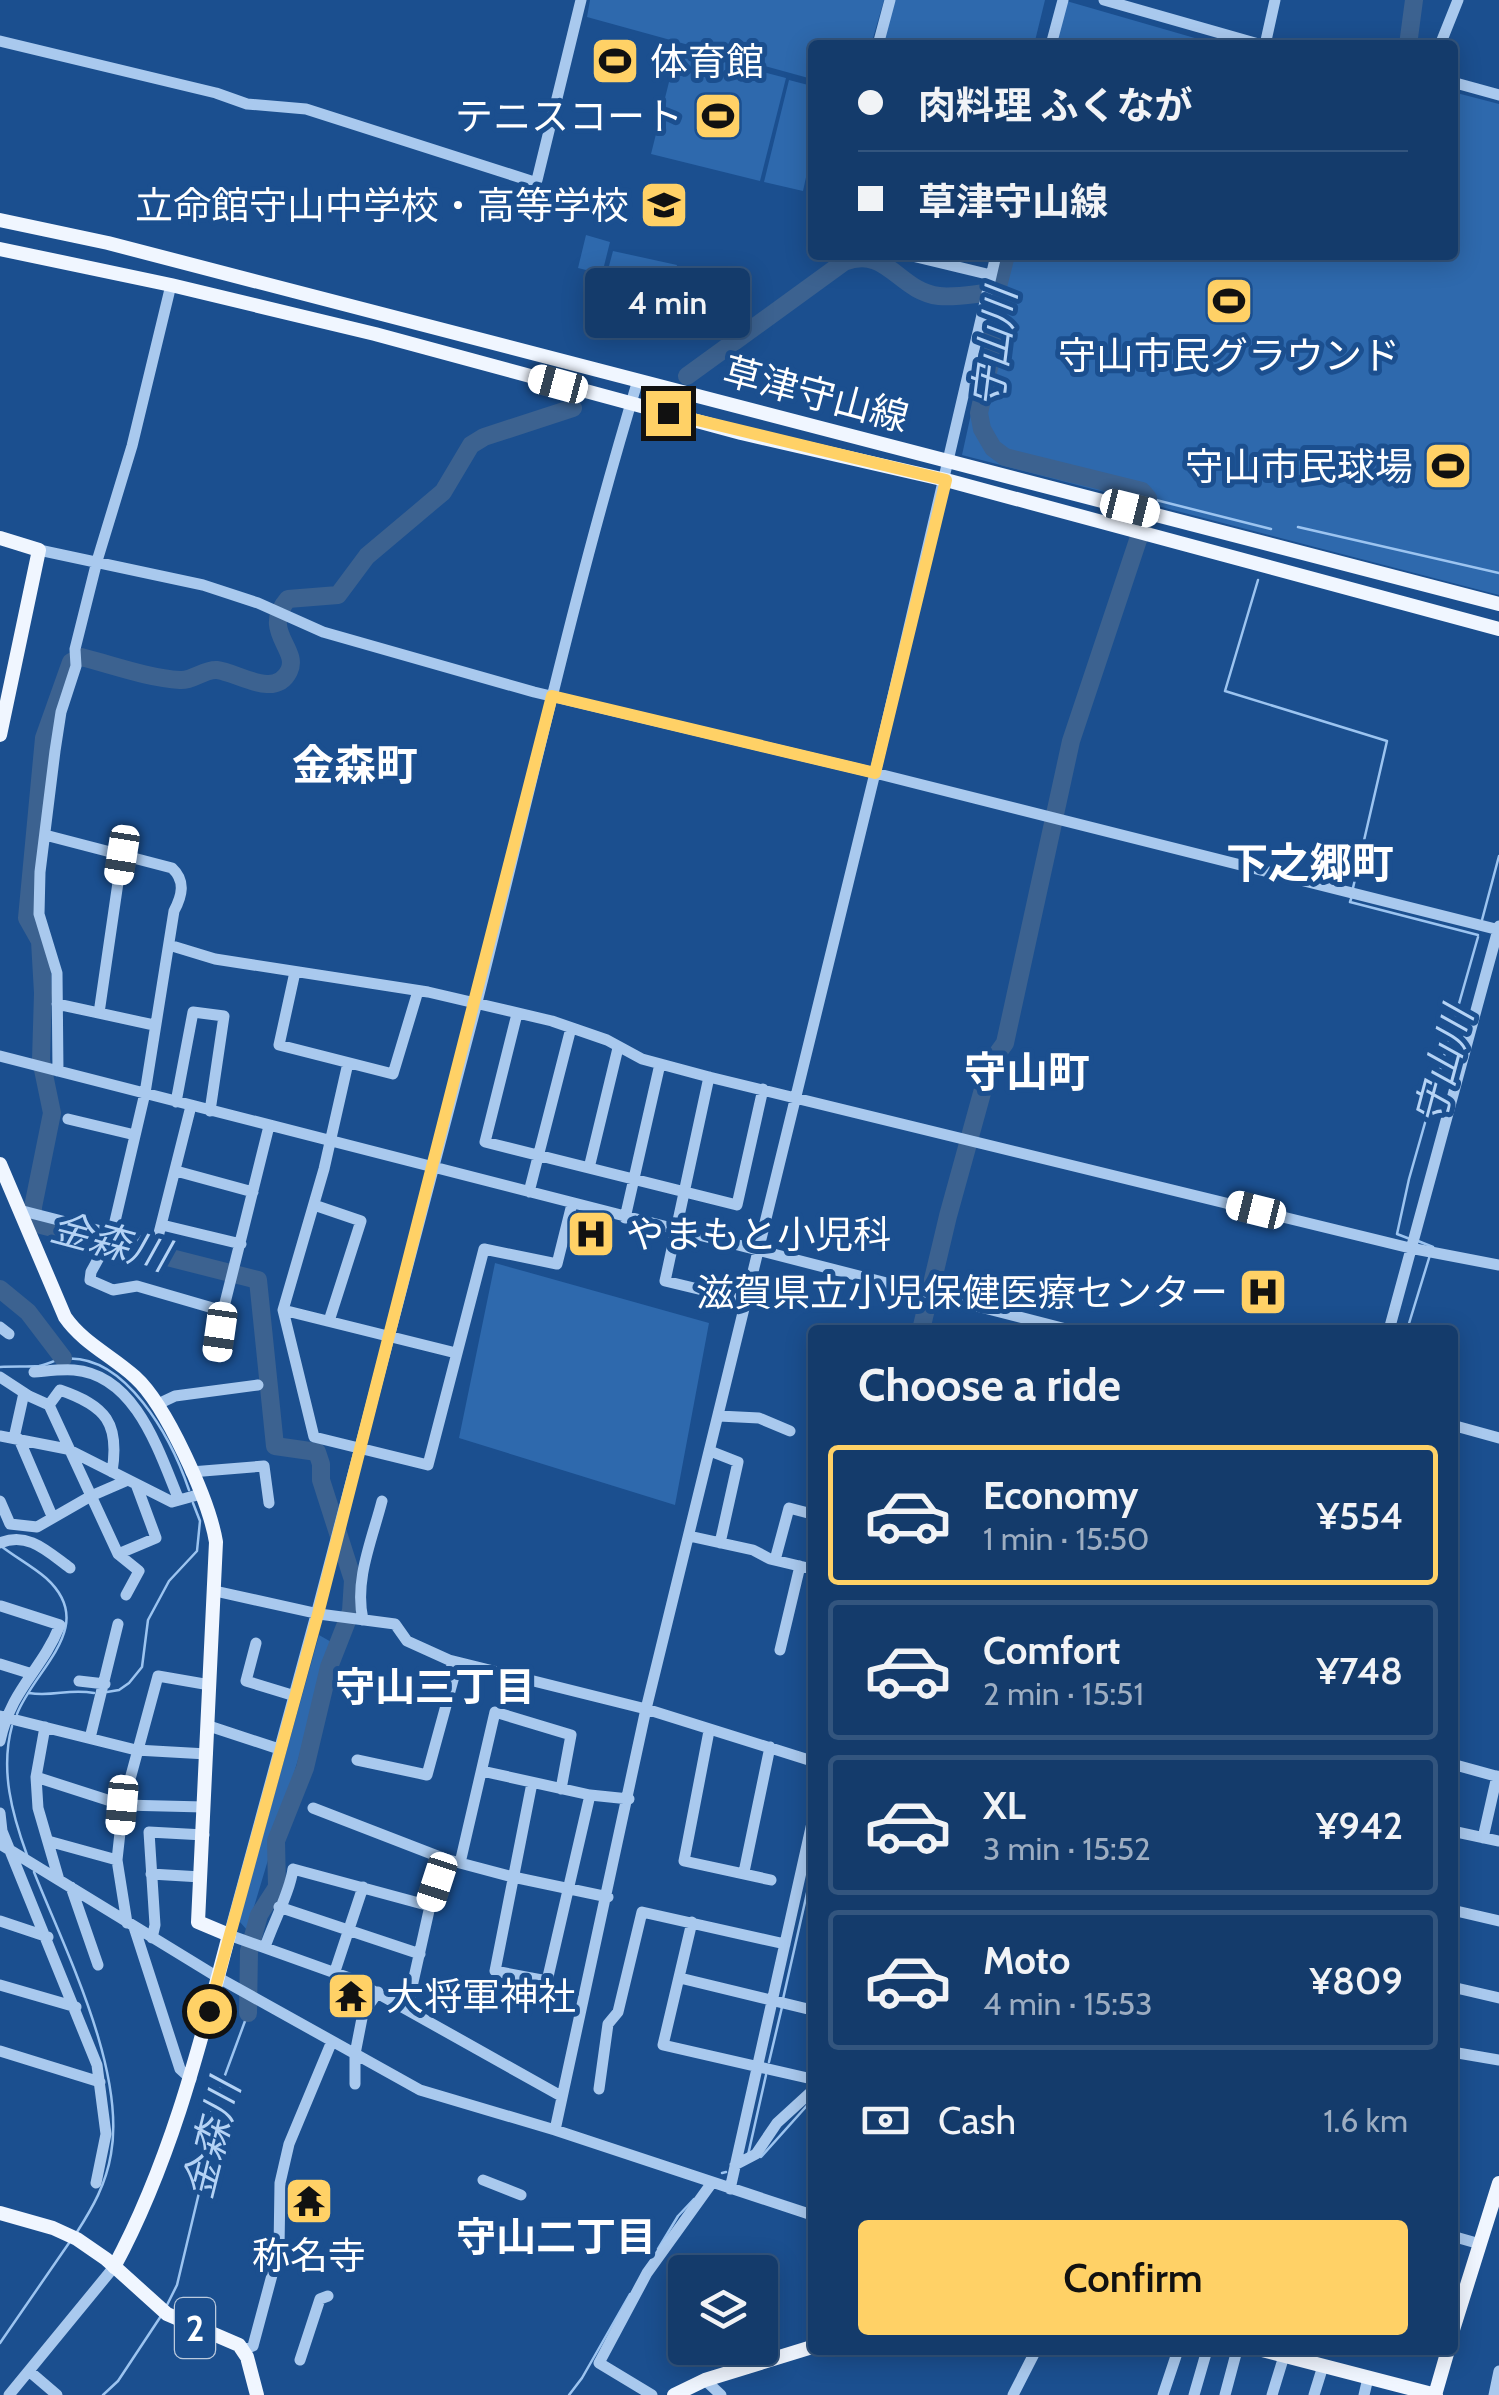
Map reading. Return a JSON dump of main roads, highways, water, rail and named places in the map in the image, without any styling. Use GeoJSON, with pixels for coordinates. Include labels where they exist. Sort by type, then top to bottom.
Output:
{"type":"FeatureCollection","features":[{"type":"Feature","properties":{"kind":"main road","name":"草津守山線"},"geometry":{"type":"LineString","coordinates":[[0,220],[85,237],[1499,604]]}},
{"type":"Feature","properties":{"kind":"main road","name":"草津守山線"},"geometry":{"type":"LineString","coordinates":[[0,249],[171,284],[375,334],[741,433],[946,480],[1499,629]]}},
{"type":"Feature","properties":{"kind":"main road"},"geometry":{"type":"LineString","coordinates":[[0,538],[39,550],[0,736]]}},
{"type":"Feature","properties":{"kind":"main road"},"geometry":{"type":"LineString","coordinates":[[0,1164],[57,1301],[72,1326],[137,1378],[158,1404],[201,1494],[216,1542],[198,1922],[229,1935],[191,2078],[129,2240],[114,2267]]}},
{"type":"Feature","properties":{"kind":"main road"},"geometry":{"type":"LineString","coordinates":[[1458,2316],[1499,2183]]}},
{"type":"Feature","properties":{"kind":"main road","name":"2"},"geometry":{"type":"LineString","coordinates":[[0,2212],[73,2237],[183,2324],[232,2341],[243,2350],[257,2395]]}},
{"type":"Feature","properties":{"kind":"main road"},"geometry":{"type":"LineString","coordinates":[[674,2395],[704,2380],[808,2348]]}},
{"type":"Feature","properties":{"kind":"main road"},"geometry":{"type":"LineString","coordinates":[[1280,2355],[1435,2395],[1447,2355]]}},
{"type":"Feature","properties":{"kind":"waterway"},"geometry":{"type":"LineString","coordinates":[[1409,40],[1414,0]]}},
{"type":"Feature","properties":{"kind":"waterway","name":"金森川"},"geometry":{"type":"LineString","coordinates":[[687,376],[852,260]]}},
{"type":"Feature","properties":{"kind":"waterway","name":"金森川"},"geometry":{"type":"LineString","coordinates":[[873,260],[913,286],[939,296],[996,292]]}},
{"type":"Feature","properties":{"kind":"waterway"},"geometry":{"type":"LineString","coordinates":[[922,1325],[990,1064],[1005,1043],[1071,741],[1144,522],[1148,498],[1142,491],[1005,457],[993,448],[982,429],[979,413],[994,345],[991,314],[1005,260]]}},
{"type":"Feature","properties":{"kind":"waterway","name":"金森川"},"geometry":{"type":"LineString","coordinates":[[248,2013],[249,1951],[259,1915],[277,1887],[276,1841],[305,1768],[329,1667],[351,1611],[353,1580],[321,1480],[317,1452],[275,1446],[258,1280],[33,1223],[52,1113],[41,1060],[40,941],[27,918],[44,738],[71,662],[81,657],[168,679],[185,680],[217,670],[265,684],[283,679],[291,663],[278,621],[288,599],[338,595],[367,556],[443,492],[471,445],[484,437],[573,408]]}},
{"type":"Feature","properties":{"kind":"waterway","name":"守山川"},"geometry":{"type":"LineString","coordinates":[[1148,498],[1271,529]]}},
{"type":"Feature","properties":{"kind":"waterway"},"geometry":{"type":"LineString","coordinates":[[1298,527],[1499,573]]}},
{"type":"Feature","properties":{"kind":"waterway","name":"守山川"},"geometry":{"type":"LineString","coordinates":[[1258,580],[1225,691],[1387,741],[1353,888]]}},
{"type":"Feature","properties":{"kind":"waterway"},"geometry":{"type":"LineString","coordinates":[[1482,920],[1499,856]]}},
{"type":"Feature","properties":{"kind":"waterway","name":"守山川"},"geometry":{"type":"LineString","coordinates":[[1352,896],[1350,902],[1478,935]]}},
{"type":"Feature","properties":{"kind":"waterway","name":"守山川"},"geometry":{"type":"LineString","coordinates":[[1410,1239],[1397,1234],[1409,1179],[1478,937]]}},
{"type":"Feature","properties":{"kind":"waterway","name":"守山川"},"geometry":{"type":"LineString","coordinates":[[1418,1241],[1433,1247]]}},
{"type":"Feature","properties":{"kind":"waterway","name":"守山川"},"geometry":{"type":"LineString","coordinates":[[1409,1325],[1430,1255]]}},
{"type":"Feature","properties":{"kind":"waterway"},"geometry":{"type":"LineString","coordinates":[[0,1289],[28,1312],[63,1358]]}},
{"type":"Feature","properties":{"kind":"waterway"},"geometry":{"type":"LineString","coordinates":[[0,1367],[39,1366],[62,1359],[85,1360],[106,1369],[126,1384],[158,1424],[189,1490]]}},
{"type":"Feature","properties":{"kind":"waterway"},"geometry":{"type":"LineString","coordinates":[[107,1692],[129,1683],[142,1667],[148,1620],[169,1581],[197,1551],[200,1521],[193,1503]]}},
{"type":"Feature","properties":{"kind":"waterway"},"geometry":{"type":"LineString","coordinates":[[1,1546],[46,1578],[61,1596],[66,1613],[58,1647],[17,1714]]}},
{"type":"Feature","properties":{"kind":"waterway"},"geometry":{"type":"LineString","coordinates":[[29,1693],[94,1693]]}},
{"type":"Feature","properties":{"kind":"waterway"},"geometry":{"type":"LineString","coordinates":[[12,1726],[7,1759],[9,1792],[27,1855]]}},
{"type":"Feature","properties":{"kind":"waterway"},"geometry":{"type":"LineString","coordinates":[[34,1872],[90,2011],[110,2085],[113,2121],[109,2165],[98,2195],[77,2232]]}},
{"type":"Feature","properties":{"kind":"waterway"},"geometry":{"type":"LineString","coordinates":[[783,1999],[808,1889]]}},
{"type":"Feature","properties":{"kind":"waterway"},"geometry":{"type":"LineString","coordinates":[[769,2062],[782,2007]]}},
{"type":"Feature","properties":{"kind":"waterway","name":"金森川"},"geometry":{"type":"LineString","coordinates":[[166,2307],[177,2285],[203,2176],[208,2121],[248,2013]]}},
{"type":"Feature","properties":{"kind":"waterway"},"geometry":{"type":"LineString","coordinates":[[748,2155],[766,2075]]}},
{"type":"Feature","properties":{"kind":"waterway","name":"守山川"},"geometry":{"type":"LineString","coordinates":[[761,2157],[808,2104]]}},
{"type":"Feature","properties":{"kind":"waterway","name":"守山川"},"geometry":{"type":"LineString","coordinates":[[722,2173],[726,2172]]}},
{"type":"Feature","properties":{"kind":"waterway","name":"守山川"},"geometry":{"type":"LineString","coordinates":[[658,2249],[678,2216],[694,2199]]}},
{"type":"Feature","properties":{"kind":"waterway"},"geometry":{"type":"LineString","coordinates":[[0,2343],[69,2243]]}},
{"type":"Feature","properties":{"kind":"waterway","name":"守山川"},"geometry":{"type":"LineString","coordinates":[[569,2395],[630,2294]]}},
{"type":"Feature","properties":{"kind":"waterway","name":"金森川"},"geometry":{"type":"LineString","coordinates":[[103,2395],[118,2381],[161,2316]]}},
{"type":"Feature","properties":{"kind":"place","name":"体育館"},"geometry":{"type":"Point","coordinates":[615,61]}},
{"type":"Feature","properties":{"kind":"place","name":"テニスコート"},"geometry":{"type":"Point","coordinates":[718,116]}},
{"type":"Feature","properties":{"kind":"place","name":"立命館守山中学校・高等学校"},"geometry":{"type":"Point","coordinates":[664,205]}},
{"type":"Feature","properties":{"kind":"place","name":"守山市民グラウンド"},"geometry":{"type":"Point","coordinates":[1229,301]}},
{"type":"Feature","properties":{"kind":"place","name":"守山市民球場"},"geometry":{"type":"Point","coordinates":[1448,466]}},
{"type":"Feature","properties":{"kind":"place","name":"やまもと小児科"},"geometry":{"type":"Point","coordinates":[591,1234]}},
{"type":"Feature","properties":{"kind":"place","name":"滋賀県立小児保健医療センター"},"geometry":{"type":"Point","coordinates":[1263,1292]}},
{"type":"Feature","properties":{"kind":"place","name":"大将軍神社"},"geometry":{"type":"Point","coordinates":[351,1996]}},
{"type":"Feature","properties":{"kind":"place","name":"称名寺"},"geometry":{"type":"Point","coordinates":[309,2201]}},
{"type":"Feature","properties":{"kind":"district","name":"金森町"},"geometry":{"type":"Point","coordinates":[355,765]}},
{"type":"Feature","properties":{"kind":"district","name":"下之郷町"},"geometry":{"type":"Point","coordinates":[1310,863]}},
{"type":"Feature","properties":{"kind":"district","name":"守山町"},"geometry":{"type":"Point","coordinates":[1027,1072]}},
{"type":"Feature","properties":{"kind":"district","name":"守山三丁目"},"geometry":{"type":"Point","coordinates":[435,1686]}},
{"type":"Feature","properties":{"kind":"district","name":"守山二丁目"},"geometry":{"type":"Point","coordinates":[556,2236]}}]}
